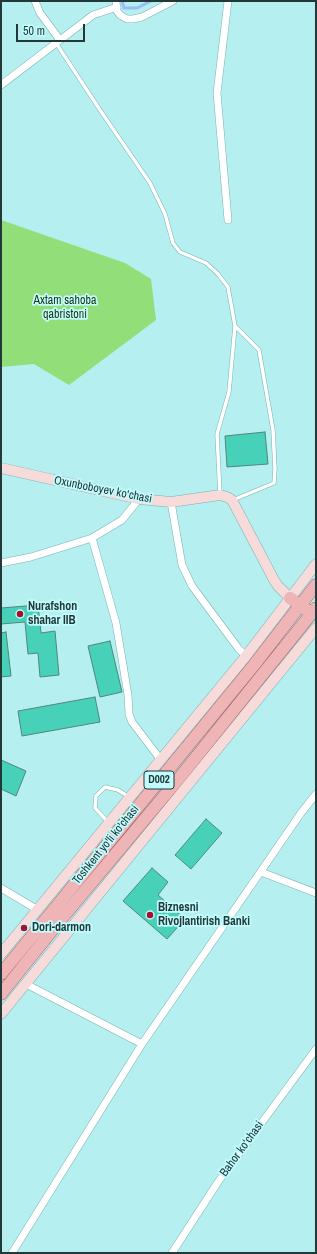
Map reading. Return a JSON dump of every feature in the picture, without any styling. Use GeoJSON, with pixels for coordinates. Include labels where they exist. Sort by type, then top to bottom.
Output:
{"type":"FeatureCollection","features":[{"type":"Feature","properties":{"kind":"main road","name":"Toshkent yo'li ko'chasi"},"geometry":{"type":"LineString","coordinates":[[1,974],[254,665],[316,585]]}},
{"type":"Feature","properties":{"kind":"main road"},"geometry":{"type":"LineString","coordinates":[[290,598],[300,605],[315,612]]}},
{"type":"Feature","properties":{"kind":"main road","name":"Toshkent yo'li ko'chasi"},"geometry":{"type":"LineString","coordinates":[[1,994],[58,924],[184,780],[315,612]]}},
{"type":"Feature","properties":{"kind":"street"},"geometry":{"type":"LineString","coordinates":[[35,1],[40,13],[58,41]]}},
{"type":"Feature","properties":{"kind":"street"},"geometry":{"type":"LineString","coordinates":[[1,85],[93,15],[116,4],[117,11],[120,15],[127,19],[133,19],[142,17],[173,1]]}},
{"type":"Feature","properties":{"kind":"street"},"geometry":{"type":"LineString","coordinates":[[228,1],[217,93],[228,220]]}},
{"type":"Feature","properties":{"kind":"street","name":"Oxunboboyev ko‘chasi"},"geometry":{"type":"LineString","coordinates":[[1,468],[139,499],[171,502],[220,496],[227,497],[232,500]]}},
{"type":"Feature","properties":{"kind":"street"},"geometry":{"type":"LineString","coordinates":[[1,563],[31,557],[92,538],[122,520],[139,499]]}},
{"type":"Feature","properties":{"kind":"street"},"geometry":{"type":"LineString","coordinates":[[232,500],[274,580],[290,598]]}},
{"type":"Feature","properties":{"kind":"street"},"geometry":{"type":"LineString","coordinates":[[171,502],[182,565],[192,586],[238,648],[246,656]]}},
{"type":"Feature","properties":{"kind":"street"},"geometry":{"type":"LineString","coordinates":[[92,538],[116,623],[128,695],[129,714],[132,722],[160,760]]}},
{"type":"Feature","properties":{"kind":"street"},"geometry":{"type":"LineString","coordinates":[[1,954],[246,656],[316,564]]}},
{"type":"Feature","properties":{"kind":"street"},"geometry":{"type":"LineString","coordinates":[[1,1014],[26,984],[184,780],[316,628]]}},
{"type":"Feature","properties":{"kind":"street"},"geometry":{"type":"LineString","coordinates":[[12,1253],[142,1044],[260,872],[316,794]]}},
{"type":"Feature","properties":{"kind":"street"},"geometry":{"type":"LineString","coordinates":[[260,872],[316,893]]}},
{"type":"Feature","properties":{"kind":"street"},"geometry":{"type":"LineString","coordinates":[[1,888],[38,910]]}},
{"type":"Feature","properties":{"kind":"street"},"geometry":{"type":"LineString","coordinates":[[26,984],[142,1044]]}},
{"type":"Feature","properties":{"kind":"street","name":"Bahor ko‘chasi"},"geometry":{"type":"LineString","coordinates":[[172,1253],[218,1182],[316,1049]]}},
{"type":"Feature","properties":{"kind":"lane"},"geometry":{"type":"LineString","coordinates":[[58,41],[100,110],[150,183],[165,214],[173,243],[180,252],[206,263],[218,274],[228,287],[235,326],[229,392],[218,434],[220,496]]}},
{"type":"Feature","properties":{"kind":"lane"},"geometry":{"type":"LineString","coordinates":[[232,500],[274,483],[275,469],[273,430],[259,350],[235,326]]}},
{"type":"Feature","properties":{"kind":"lane"},"geometry":{"type":"LineString","coordinates":[[109,824],[95,808],[96,796],[106,787],[118,790],[130,798]]}},
{"type":"Feature","properties":{"kind":"green space","name":"Axtam sahoba qabristoni"},"geometry":{"type":"Polygon","coordinates":[[[1,220],[125,263],[151,279],[156,320],[69,385],[34,364],[1,367],[1,220]]]}},
{"type":"Feature","properties":{"kind":"building"},"geometry":{"type":"Polygon","coordinates":[[[265,432],[268,464],[227,467],[225,436],[265,432]]]}},
{"type":"Feature","properties":{"kind":"building"},"geometry":{"type":"Polygon","coordinates":[[[38,605],[41,633],[55,631],[59,675],[40,677],[38,653],[28,654],[25,622],[1,624],[1,608],[38,605]]]}},
{"type":"Feature","properties":{"kind":"building","name":"Nurafshon shahar IIB"},"geometry":{"type":"Polygon","coordinates":[[[6,632],[11,676],[1,677],[1,633],[6,632]]]}},
{"type":"Feature","properties":{"kind":"building"},"geometry":{"type":"Polygon","coordinates":[[[110,641],[122,692],[100,697],[88,646],[110,641]]]}},
{"type":"Feature","properties":{"kind":"building"},"geometry":{"type":"Polygon","coordinates":[[[95,697],[100,722],[22,736],[18,711],[95,697]]]}},
{"type":"Feature","properties":{"kind":"building"},"geometry":{"type":"Polygon","coordinates":[[[1,760],[26,771],[16,796],[1,789],[1,760]]]}},
{"type":"Feature","properties":{"kind":"building"},"geometry":{"type":"Polygon","coordinates":[[[206,819],[222,833],[191,869],[175,855],[206,819]]]}},
{"type":"Feature","properties":{"kind":"building"},"geometry":{"type":"Polygon","coordinates":[[[152,868],[168,882],[158,895],[185,919],[167,939],[123,901],[152,868]]]}},
{"type":"Feature","properties":{"kind":"waterway"},"geometry":{"type":"LineString","coordinates":[[122,1],[124,8],[137,8],[151,1]]}},
{"type":"Feature","properties":{"kind":"place","name":"Nurafshon shahar IIB"},"geometry":{"type":"Point","coordinates":[20,614]}},
{"type":"Feature","properties":{"kind":"place","name":"Biznesni Rivojlantirish Banki"},"geometry":{"type":"Point","coordinates":[150,915]}},
{"type":"Feature","properties":{"kind":"place","name":"Dori-darmon"},"geometry":{"type":"Point","coordinates":[24,928]}}]}
